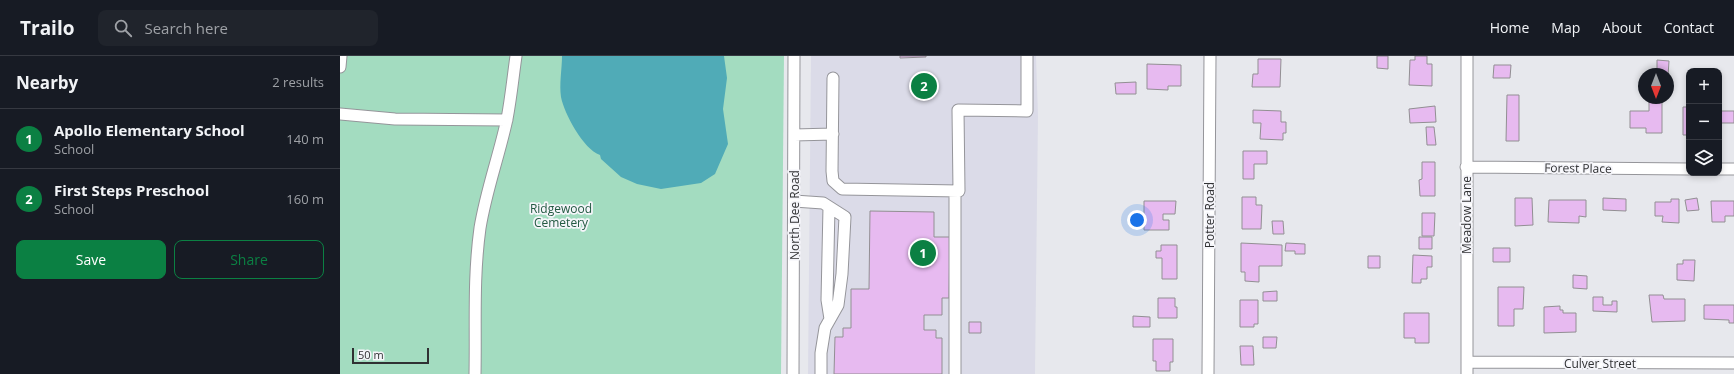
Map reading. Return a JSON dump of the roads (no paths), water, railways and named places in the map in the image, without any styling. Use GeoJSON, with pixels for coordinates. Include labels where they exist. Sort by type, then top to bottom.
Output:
{"type":"FeatureCollection","features":[{"type":"Feature","properties":{"kind":"street"},"geometry":{"type":"LineString","coordinates":[[340,67],[341,56]]}},
{"type":"Feature","properties":{"kind":"street"},"geometry":{"type":"LineString","coordinates":[[475,374],[474,311],[477,252],[480,227],[507,120],[516,56]]}},
{"type":"Feature","properties":{"kind":"street","name":"North Dee Road"},"geometry":{"type":"LineString","coordinates":[[793,374],[794,56]]}},
{"type":"Feature","properties":{"kind":"street"},"geometry":{"type":"LineString","coordinates":[[833,78],[833,181],[842,189],[959,191],[958,110],[1027,111],[1026,56]]}},
{"type":"Feature","properties":{"kind":"street","name":"Potter Road"},"geometry":{"type":"LineString","coordinates":[[1208,374],[1210,56]]}},
{"type":"Feature","properties":{"kind":"street","name":"Meadow Lane"},"geometry":{"type":"LineString","coordinates":[[1467,374],[1466,167],[1468,56]]}},
{"type":"Feature","properties":{"kind":"street"},"geometry":{"type":"LineString","coordinates":[[340,114],[395,119],[507,120]]}},
{"type":"Feature","properties":{"kind":"street"},"geometry":{"type":"LineString","coordinates":[[794,135],[832,134]]}},
{"type":"Feature","properties":{"kind":"street","name":"Forest Place"},"geometry":{"type":"LineString","coordinates":[[1466,167],[1686,169]]}},
{"type":"Feature","properties":{"kind":"street"},"geometry":{"type":"LineString","coordinates":[[1722,169],[1734,170]]}},
{"type":"Feature","properties":{"kind":"street"},"geometry":{"type":"LineString","coordinates":[[955,191],[955,374]]}},
{"type":"Feature","properties":{"kind":"street"},"geometry":{"type":"LineString","coordinates":[[794,201],[823,203],[845,218],[842,274],[838,305],[825,328],[821,353],[821,374]]}},
{"type":"Feature","properties":{"kind":"street"},"geometry":{"type":"LineString","coordinates":[[829,207],[827,300],[830,319]]}},
{"type":"Feature","properties":{"kind":"street","name":"Culver Street"},"geometry":{"type":"LineString","coordinates":[[1467,362],[1734,363]]}},
{"type":"Feature","properties":{"kind":"water"},"geometry":{"type":"Polygon","coordinates":[[[562,56],[724,56],[727,78],[723,109],[728,144],[715,174],[701,183],[661,189],[637,184],[621,177],[601,159],[600,155],[587,146],[570,121],[560,92],[562,56]]]}},
{"type":"Feature","properties":{"kind":"place","name":"First Steps Preschool"},"geometry":{"type":"Point","coordinates":[924,86]}},
{"type":"Feature","properties":{"kind":"place","name":"Apollo Elementary School"},"geometry":{"type":"Point","coordinates":[923,253]}},
{"type":"Feature","properties":{"kind":"park label","name":"Ridgewood Cemetery"},"geometry":{"type":"Point","coordinates":[561,215]}}]}
